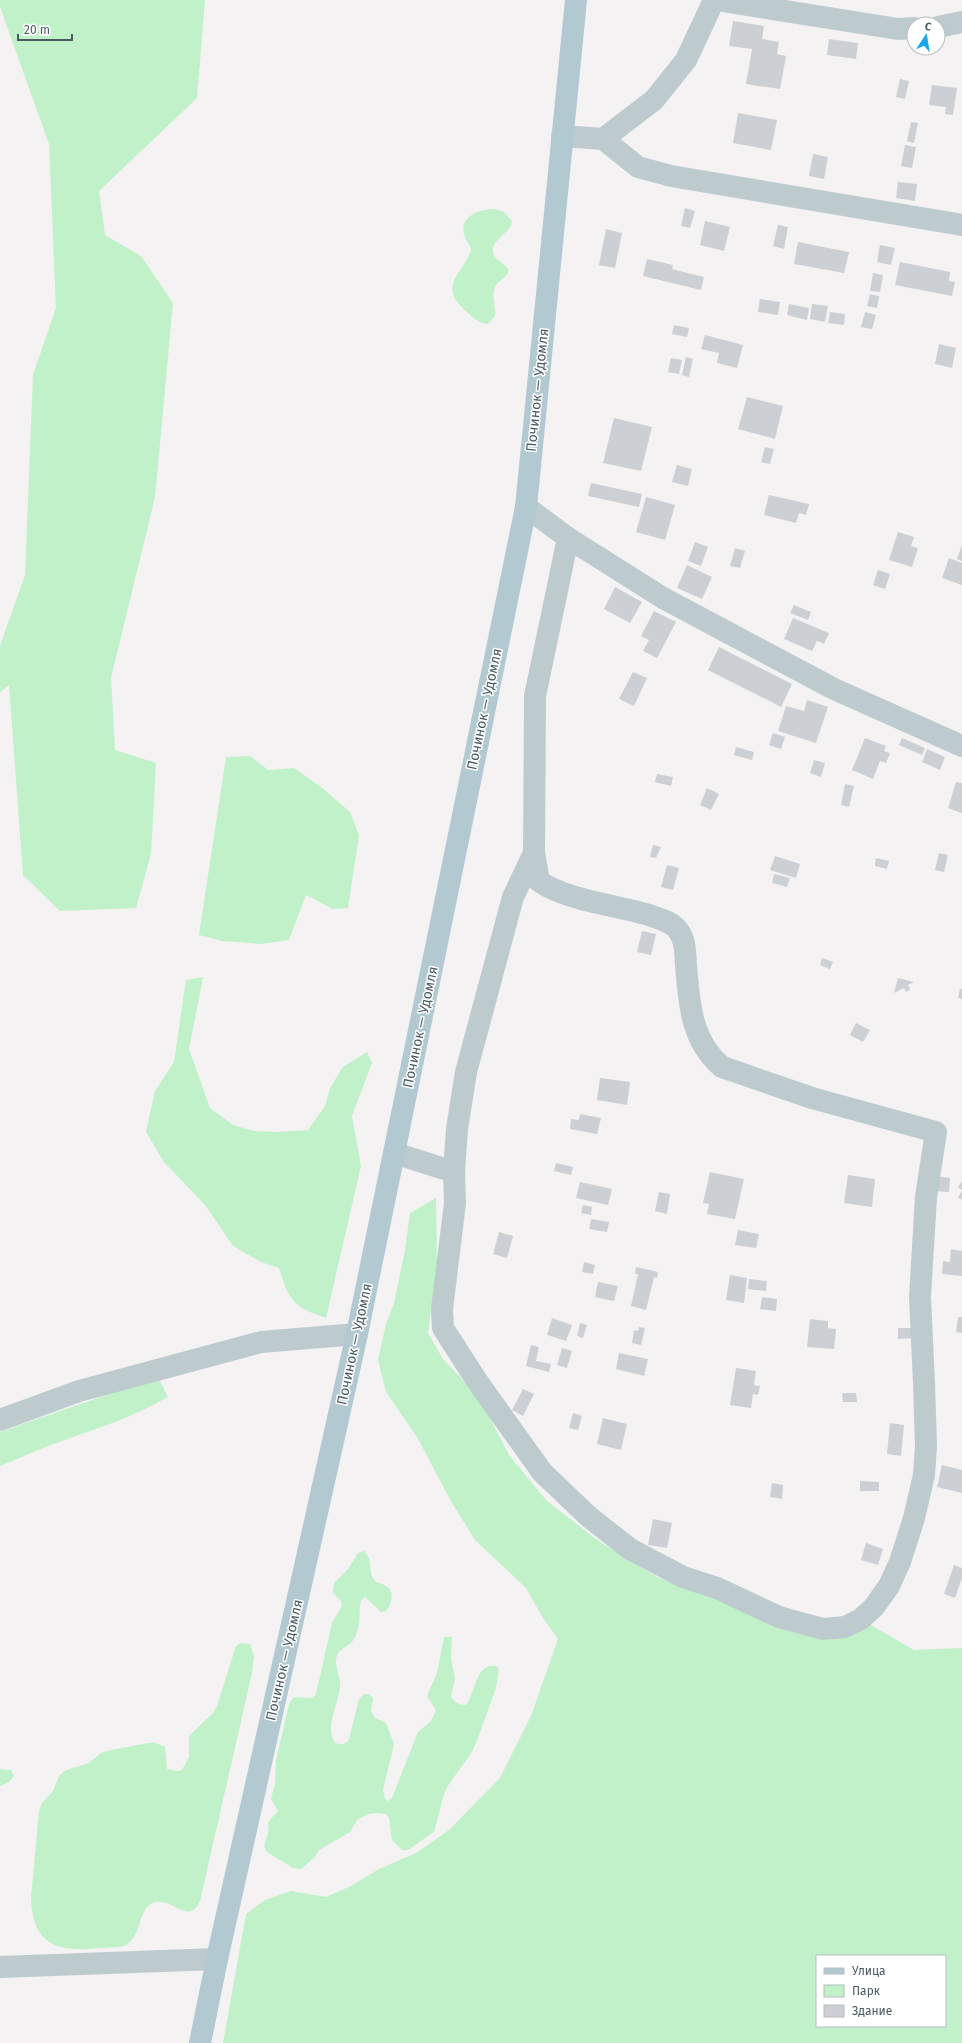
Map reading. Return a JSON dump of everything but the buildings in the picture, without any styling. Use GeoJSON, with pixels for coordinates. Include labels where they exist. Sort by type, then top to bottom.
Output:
{"type":"FeatureCollection","features":[{"type":"Feature","properties":{"kind":"main road","name":"Починок — Удомля"},"geometry":{"type":"LineString","coordinates":[[200,2043],[217,1960],[357,1334],[526,507],[576,0]]}},
{"type":"Feature","properties":{"kind":"street"},"geometry":{"type":"LineString","coordinates":[[604,139],[654,100],[668,83],[686,60],[715,0],[898,29],[906,28]]}},
{"type":"Feature","properties":{"kind":"street"},"geometry":{"type":"LineString","coordinates":[[946,25],[962,22]]}},
{"type":"Feature","properties":{"kind":"street"},"geometry":{"type":"LineString","coordinates":[[562,136],[604,139],[638,168],[739,188],[962,225]]}},
{"type":"Feature","properties":{"kind":"street"},"geometry":{"type":"LineString","coordinates":[[526,507],[568,538],[663,598],[859,702],[962,746]]}},
{"type":"Feature","properties":{"kind":"street"},"geometry":{"type":"LineString","coordinates":[[534,853],[513,896],[466,1072],[457,1129],[454,1172],[455,1203],[442,1309],[443,1328],[477,1381],[542,1472],[588,1516],[630,1549],[683,1576],[717,1588],[779,1616],[823,1629],[845,1627],[861,1619],[874,1607],[889,1586],[900,1562],[914,1518],[924,1475],[926,1446],[920,1297],[926,1197],[936,1132],[812,1098],[722,1067],[704,1048],[696,1031],[688,994],[684,941],[678,930],[668,922],[654,917],[550,889],[539,881],[534,853],[534,696],[568,538]]}},
{"type":"Feature","properties":{"kind":"street"},"geometry":{"type":"LineString","coordinates":[[394,1153],[454,1172]]}},
{"type":"Feature","properties":{"kind":"street"},"geometry":{"type":"LineString","coordinates":[[0,1420],[79,1391],[261,1342],[357,1334]]}},
{"type":"Feature","properties":{"kind":"street"},"geometry":{"type":"LineString","coordinates":[[0,1967],[217,1960]]}},
{"type":"Feature","properties":{"kind":"green space"},"geometry":{"type":"Polygon","coordinates":[[[0,0],[205,0],[197,98],[99,191],[105,235],[141,256],[173,303],[155,497],[111,678],[115,750],[156,763],[151,854],[136,908],[60,911],[23,875],[9,685],[0,692],[0,646],[25,575],[33,375],[56,308],[49,144],[0,7],[0,0]]]}},
{"type":"Feature","properties":{"kind":"green space"},"geometry":{"type":"Polygon","coordinates":[[[489,209],[504,212],[512,221],[509,228],[497,241],[493,248],[496,258],[509,270],[495,287],[493,294],[495,316],[488,324],[481,323],[476,320],[458,303],[452,288],[457,274],[471,251],[463,230],[464,224],[467,219],[476,213],[489,209]]]}},
{"type":"Feature","properties":{"kind":"green space"},"geometry":{"type":"Polygon","coordinates":[[[250,756],[268,770],[294,768],[321,787],[350,812],[359,835],[348,908],[333,909],[306,895],[289,940],[261,944],[222,941],[199,935],[226,757],[250,756]]]}},
{"type":"Feature","properties":{"kind":"green space"},"geometry":{"type":"Polygon","coordinates":[[[203,977],[189,1049],[210,1108],[233,1125],[254,1131],[277,1132],[308,1130],[325,1106],[330,1088],[343,1067],[367,1052],[372,1063],[352,1116],[361,1166],[326,1318],[306,1310],[294,1301],[286,1288],[279,1268],[261,1262],[233,1246],[205,1205],[164,1162],[146,1132],[155,1091],[174,1062],[186,980],[203,977]]]}},
{"type":"Feature","properties":{"kind":"green space"},"geometry":{"type":"Polygon","coordinates":[[[436,1198],[437,1269],[428,1333],[443,1359],[479,1397],[509,1455],[546,1500],[597,1540],[657,1577],[728,1600],[771,1626],[827,1640],[869,1624],[914,1650],[962,1648],[962,2043],[223,2043],[246,1914],[265,1900],[291,1891],[326,1897],[351,1886],[379,1869],[416,1853],[449,1830],[500,1778],[531,1716],[558,1639],[543,1618],[526,1588],[475,1540],[452,1503],[417,1437],[386,1392],[378,1360],[386,1324],[394,1303],[405,1250],[410,1213],[436,1198]]]}},
{"type":"Feature","properties":{"kind":"green space"},"geometry":{"type":"Polygon","coordinates":[[[158,1377],[168,1397],[154,1405],[0,1466],[0,1432],[158,1377]]]}},
{"type":"Feature","properties":{"kind":"green space"},"geometry":{"type":"Polygon","coordinates":[[[364,1551],[370,1562],[373,1578],[389,1588],[392,1598],[386,1611],[381,1612],[365,1597],[361,1600],[359,1625],[354,1639],[339,1652],[336,1659],[340,1686],[331,1722],[331,1729],[335,1743],[345,1743],[349,1739],[359,1699],[364,1694],[369,1694],[373,1698],[371,1711],[375,1718],[386,1723],[394,1744],[383,1790],[385,1799],[388,1801],[392,1798],[418,1732],[431,1721],[436,1710],[427,1696],[437,1673],[444,1637],[452,1637],[451,1659],[455,1678],[451,1697],[454,1701],[459,1704],[466,1705],[480,1674],[489,1666],[496,1666],[499,1669],[496,1688],[472,1752],[449,1784],[444,1794],[434,1832],[408,1850],[402,1850],[392,1840],[389,1818],[386,1814],[368,1814],[357,1820],[350,1832],[319,1850],[314,1858],[301,1869],[293,1868],[267,1852],[264,1847],[268,1832],[268,1822],[278,1811],[271,1799],[275,1783],[276,1760],[289,1704],[294,1697],[312,1698],[316,1694],[332,1623],[342,1606],[341,1601],[333,1593],[334,1583],[348,1569],[358,1553],[364,1551]]]}},
{"type":"Feature","properties":{"kind":"green space"},"geometry":{"type":"Polygon","coordinates":[[[241,1643],[250,1644],[254,1656],[252,1673],[200,1901],[195,1908],[190,1911],[184,1911],[165,1903],[158,1902],[151,1904],[144,1912],[133,1939],[126,1945],[103,1948],[70,1949],[49,1942],[36,1926],[32,1913],[31,1897],[39,1811],[42,1803],[53,1791],[59,1776],[66,1770],[89,1763],[101,1753],[154,1742],[165,1747],[167,1769],[178,1771],[182,1770],[189,1757],[189,1736],[213,1713],[217,1706],[236,1646],[241,1643]]]}},
{"type":"Feature","properties":{"kind":"green space"},"geometry":{"type":"Polygon","coordinates":[[[0,1769],[11,1770],[14,1776],[9,1782],[0,1786],[0,1769]]]}}]}
